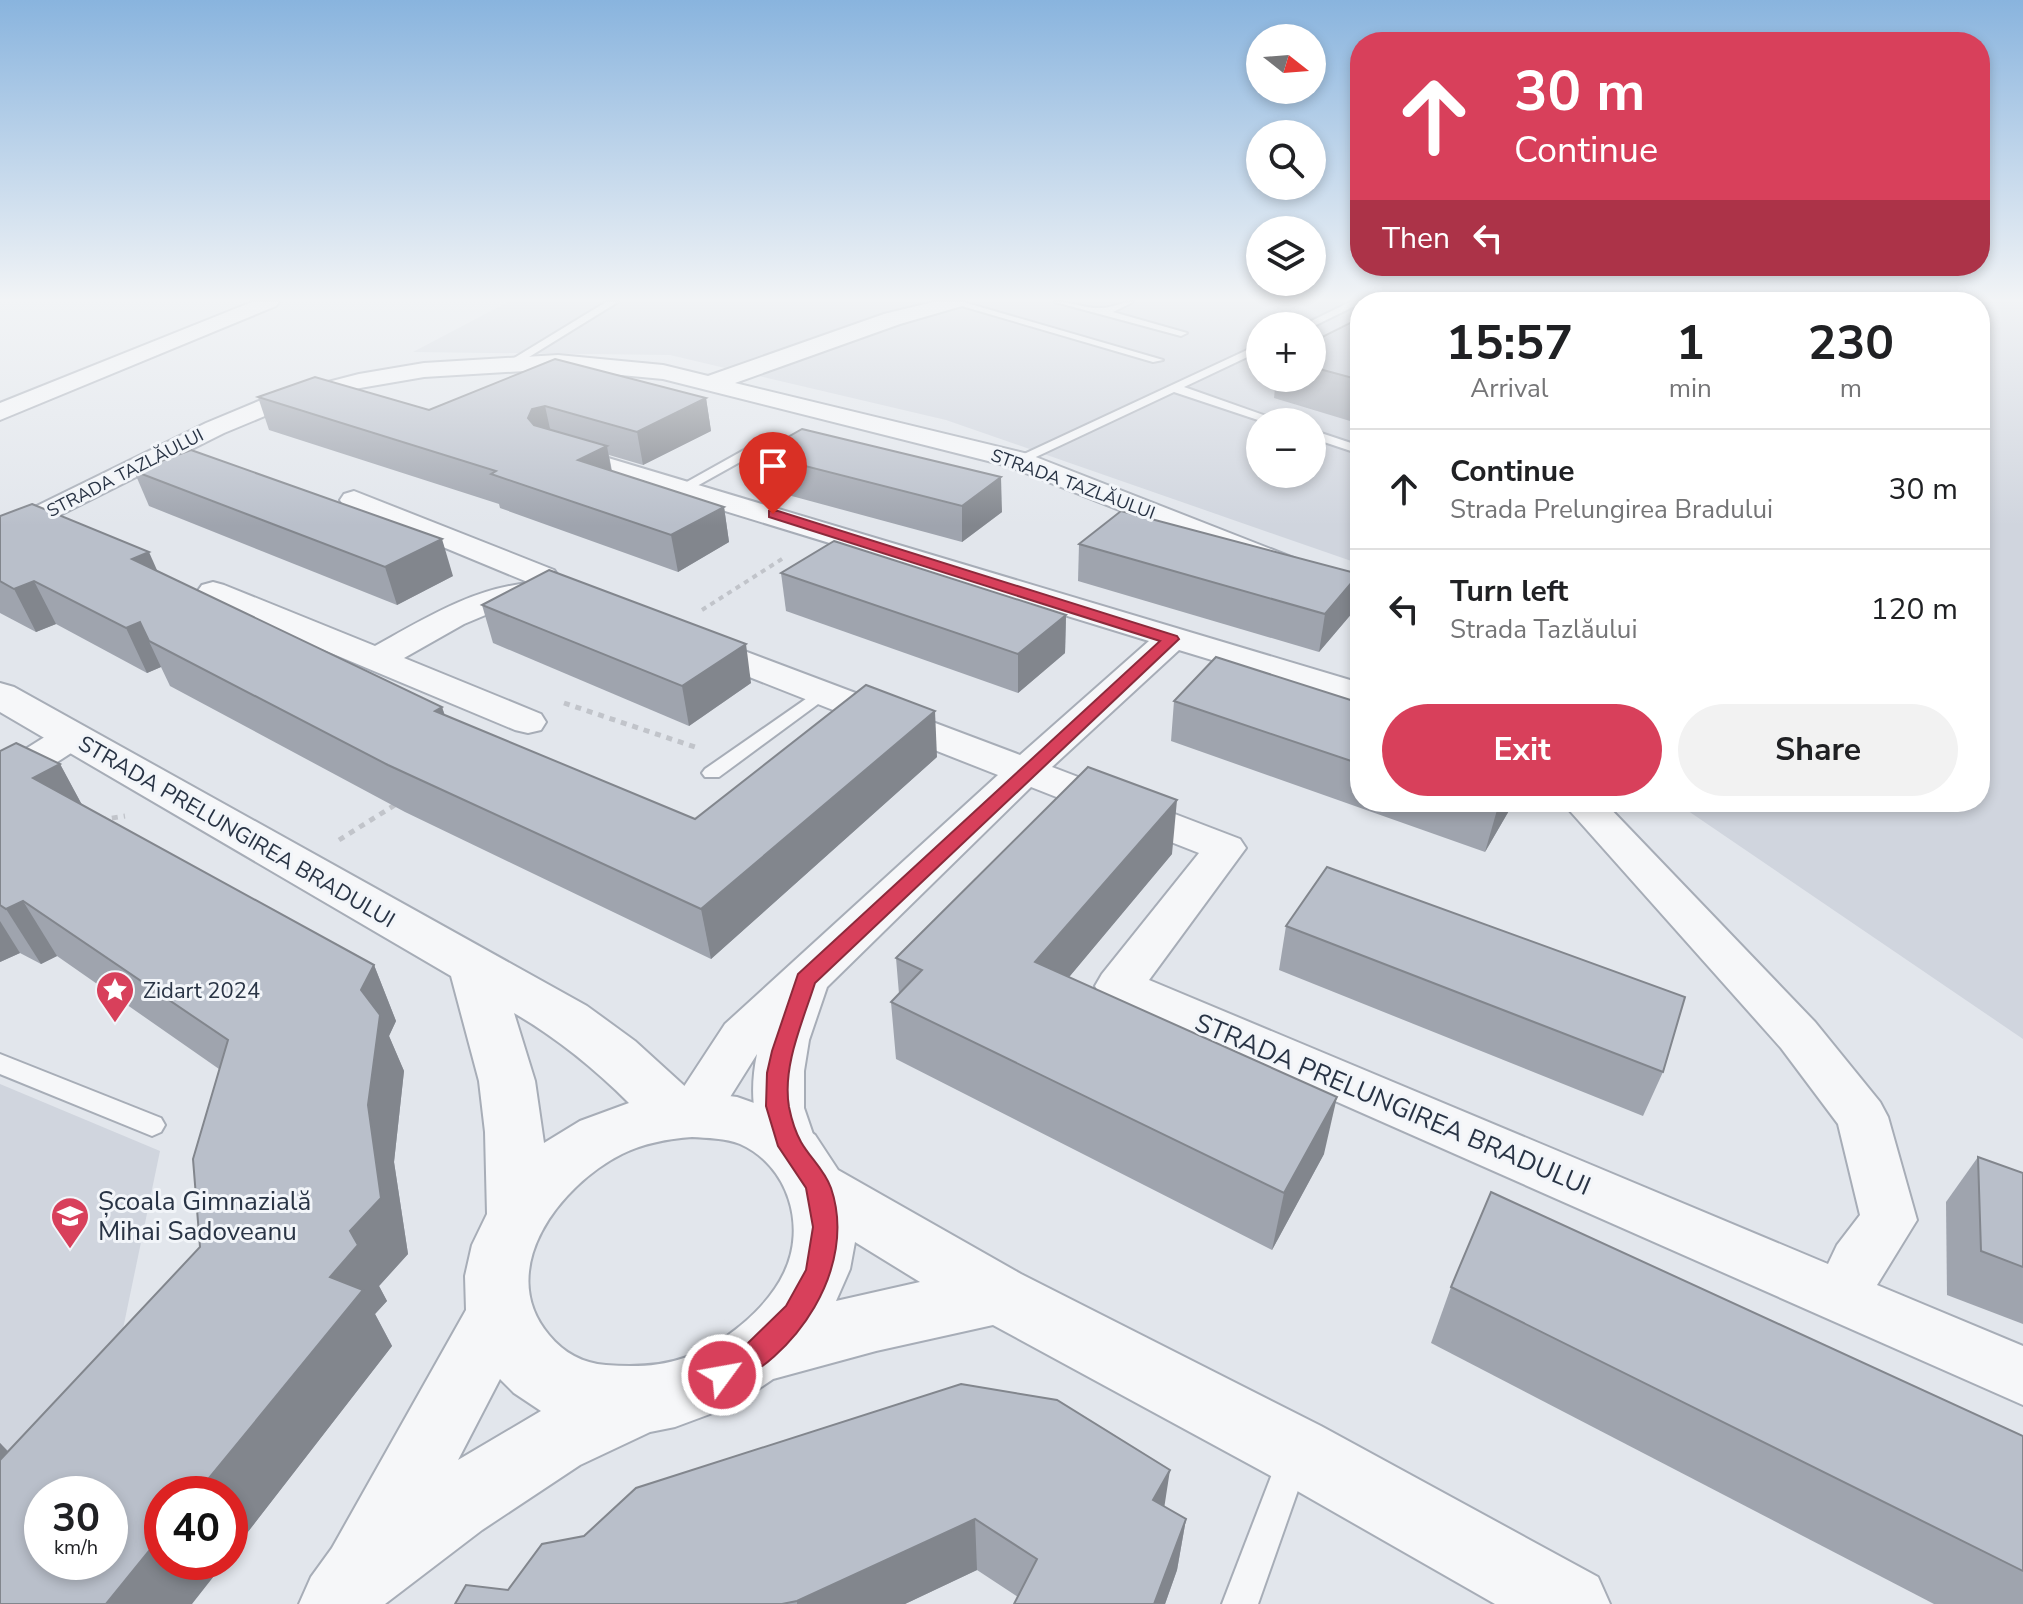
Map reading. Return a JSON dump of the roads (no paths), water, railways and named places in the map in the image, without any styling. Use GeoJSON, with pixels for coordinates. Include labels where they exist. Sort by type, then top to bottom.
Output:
{"type":"FeatureCollection","features":[{"type":"Feature","properties":{"kind":"street"},"geometry":{"type":"LineString","coordinates":[[0,412],[86,377]]}},
{"type":"Feature","properties":{"kind":"street","name":"STRADA TAZLĂULUI"},"geometry":{"type":"LineString","coordinates":[[0,536],[215,428],[275,403],[384,377]]}},
{"type":"Feature","properties":{"kind":"street","name":"STRADA TAZLĂULUI"},"geometry":{"type":"LineString","coordinates":[[684,377],[1018,460],[1350,591]]}},
{"type":"Feature","properties":{"kind":"street"},"geometry":{"type":"LineString","coordinates":[[711,383],[728,377]]}},
{"type":"Feature","properties":{"kind":"street"},"geometry":{"type":"LineString","coordinates":[[551,449],[1171,639],[1350,684]]}},
{"type":"Feature","properties":{"kind":"street"},"geometry":{"type":"LineString","coordinates":[[354,500],[543,577],[566,597],[531,592],[503,597],[374,661]]}},
{"type":"Feature","properties":{"kind":"street"},"geometry":{"type":"LineString","coordinates":[[213,592],[528,722]]}},
{"type":"Feature","properties":{"kind":"street","name":"STRADA PRELUNGIREA BRADULUI"},"geometry":{"type":"LineString","coordinates":[[667,633],[1027,769],[1225,848],[1119,986],[2023,1376]]}},
{"type":"Feature","properties":{"kind":"street"},"geometry":{"type":"LineString","coordinates":[[685,1114],[742,1037],[771,1007],[806,979],[1027,769],[1171,639]]}},
{"type":"Feature","properties":{"kind":"street","name":"STRADA PRELUNGIREA BRADULUI"},"geometry":{"type":"LineString","coordinates":[[0,695],[568,1020],[685,1114]]}},
{"type":"Feature","properties":{"kind":"street"},"geometry":{"type":"LineString","coordinates":[[0,782],[72,736]]}},
{"type":"Feature","properties":{"kind":"street"},"geometry":{"type":"LineString","coordinates":[[1591,812],[1798,1035],[1862,1117],[1889,1220],[1857,1263],[1842,1297]]}},
{"type":"Feature","properties":{"kind":"street"},"geometry":{"type":"LineString","coordinates":[[474,967],[507,1081],[514,1132],[517,1212]]}},
{"type":"Feature","properties":{"kind":"street"},"geometry":{"type":"LineString","coordinates":[[806,979],[788,1029],[778,1073],[777,1106],[804,1167],[826,1227],[818,1271],[796,1314],[758,1353],[722,1375],[684,1392],[643,1399],[592,1396],[548,1380],[516,1351],[499,1314],[495,1280],[502,1245],[517,1212],[547,1175],[586,1145],[631,1124],[685,1114],[728,1118],[762,1128],[804,1167],[998,1295],[1296,1451],[1571,1604]]}},
{"type":"Feature","properties":{"kind":"street"},"geometry":{"type":"LineString","coordinates":[[758,1353],[876,1321],[998,1295]]}},
{"type":"Feature","properties":{"kind":"street"},"geometry":{"type":"LineString","coordinates":[[349,1590],[499,1314]]}},
{"type":"Feature","properties":{"kind":"street"},"geometry":{"type":"LineString","coordinates":[[349,1590],[456,1504],[555,1440],[643,1399]]}},
{"type":"Feature","properties":{"kind":"lane"},"geometry":{"type":"LineString","coordinates":[[1018,460],[1197,377]]}},
{"type":"Feature","properties":{"kind":"lane"},"geometry":{"type":"LineString","coordinates":[[1174,388],[1246,412]]}},
{"type":"Feature","properties":{"kind":"lane"},"geometry":{"type":"LineString","coordinates":[[1326,439],[1350,447]]}},
{"type":"Feature","properties":{"kind":"lane"},"geometry":{"type":"LineString","coordinates":[[683,488],[753,449]]}},
{"type":"Feature","properties":{"kind":"lane"},"geometry":{"type":"LineString","coordinates":[[712,773],[823,692]]}},
{"type":"Feature","properties":{"kind":"lane"},"geometry":{"type":"LineString","coordinates":[[0,1064],[152,1125]]}},
{"type":"Feature","properties":{"kind":"lane"},"geometry":{"type":"LineString","coordinates":[[1240,1604],[1296,1451]]}},
{"type":"Feature","properties":{"kind":"place","name":"Zidart 2024"},"geometry":{"type":"Point","coordinates":[115,1024]}},
{"type":"Feature","properties":{"kind":"place","name":"Școala Gimnazială Mihai Sadoveanu"},"geometry":{"type":"Point","coordinates":[70,1250]}}]}
